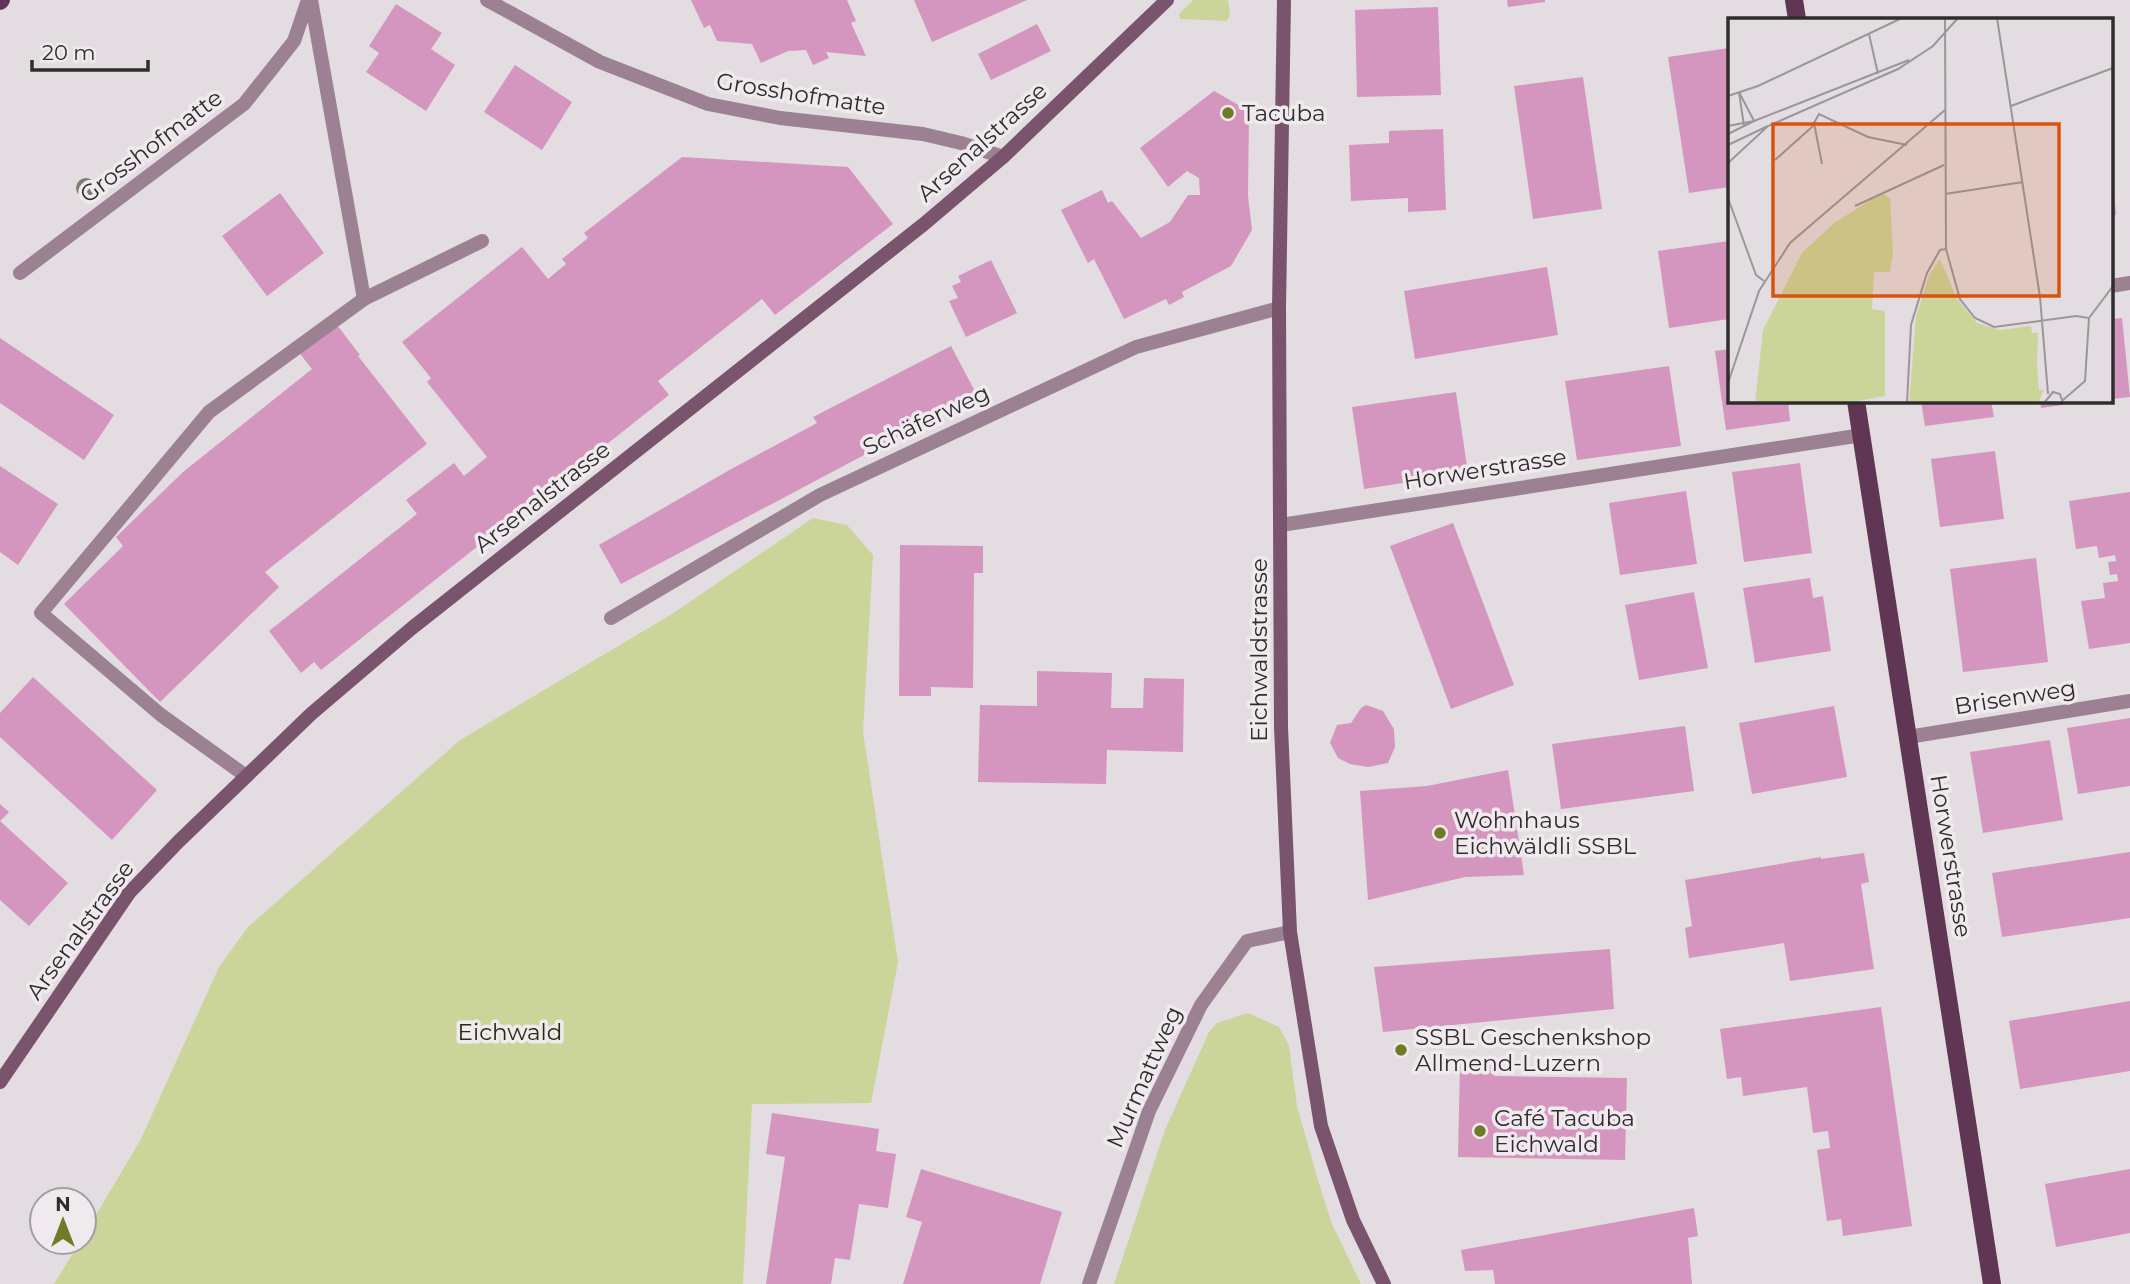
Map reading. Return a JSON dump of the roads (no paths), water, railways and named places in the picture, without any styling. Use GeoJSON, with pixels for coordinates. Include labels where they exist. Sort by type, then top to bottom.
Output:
{"type":"FeatureCollection","features":[{"type":"Feature","properties":{"kind":"main road"},"geometry":{"type":"LineString","coordinates":[[1794,0],[1797,18]]}},
{"type":"Feature","properties":{"kind":"main road","name":"Horwerstrasse"},"geometry":{"type":"LineString","coordinates":[[1856,402],[1992,1284]]}},
{"type":"Feature","properties":{"kind":"street","name":"Grosshofmatte"},"geometry":{"type":"LineString","coordinates":[[20,273],[244,104],[294,41],[310,0]]}},
{"type":"Feature","properties":{"kind":"street","name":"Grosshofmatte"},"geometry":{"type":"LineString","coordinates":[[310,0],[364,299]]}},
{"type":"Feature","properties":{"kind":"street","name":"Grosshofmatte"},"geometry":{"type":"LineString","coordinates":[[487,0],[600,62],[708,104],[780,118],[923,134],[1003,157]]}},
{"type":"Feature","properties":{"kind":"street","name":"Arsenalstrasse"},"geometry":{"type":"LineString","coordinates":[[0,1082],[129,893],[311,714],[412,628],[924,224],[1003,157],[1167,0]]}},
{"type":"Feature","properties":{"kind":"street","name":"Eichwaldstrasse"},"geometry":{"type":"LineString","coordinates":[[1284,0],[1279,308],[1281,727],[1290,932],[1321,1125],[1353,1220],[1384,1284]]}},
{"type":"Feature","properties":{"kind":"street"},"geometry":{"type":"LineString","coordinates":[[246,776],[160,715],[41,613],[209,412],[364,299],[482,242]]}},
{"type":"Feature","properties":{"kind":"street"},"geometry":{"type":"LineString","coordinates":[[2112,286],[2130,283]]}},
{"type":"Feature","properties":{"kind":"street","name":"Schäferweg"},"geometry":{"type":"LineString","coordinates":[[611,618],[820,495],[1136,347],[1279,308]]}},
{"type":"Feature","properties":{"kind":"street","name":"Horwerstrasse"},"geometry":{"type":"LineString","coordinates":[[1281,525],[1862,435]]}},
{"type":"Feature","properties":{"kind":"street","name":"Brisenweg"},"geometry":{"type":"LineString","coordinates":[[1908,737],[2130,701]]}},
{"type":"Feature","properties":{"kind":"street","name":"Murmattweg"},"geometry":{"type":"LineString","coordinates":[[1089,1284],[1149,1111],[1201,1005],[1247,941],[1290,932]]}},
{"type":"Feature","properties":{"kind":"place","name":"Tacuba"},"geometry":{"type":"Point","coordinates":[1228,113]}},
{"type":"Feature","properties":{"kind":"place","name":"Wohnhaus Eichwäldli SSBL"},"geometry":{"type":"Point","coordinates":[1440,833]}},
{"type":"Feature","properties":{"kind":"place","name":"SSBL Geschenkshop Allmend-Luzern"},"geometry":{"type":"Point","coordinates":[1401,1050]}},
{"type":"Feature","properties":{"kind":"place","name":"Café Tacuba Eichwald"},"geometry":{"type":"Point","coordinates":[1480,1131]}},
{"type":"Feature","properties":{"kind":"park label","name":"Eichwald"},"geometry":{"type":"Point","coordinates":[510,1032]}}]}
